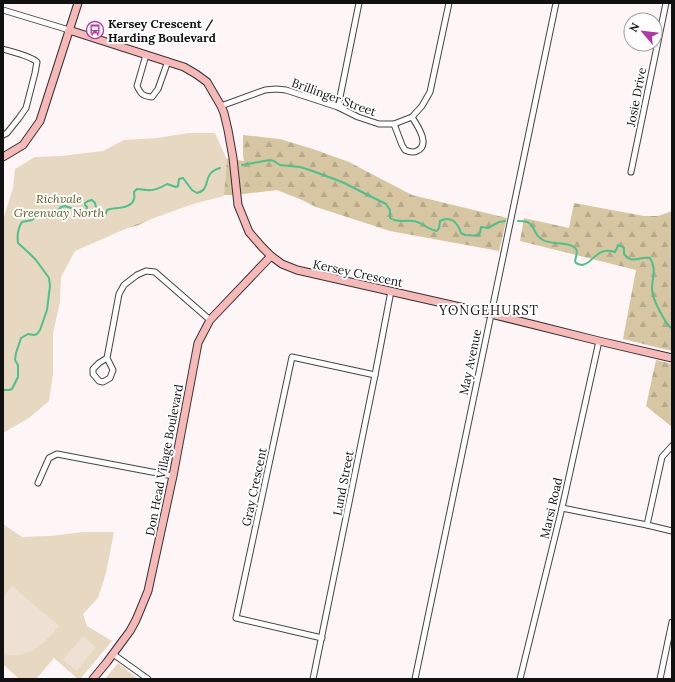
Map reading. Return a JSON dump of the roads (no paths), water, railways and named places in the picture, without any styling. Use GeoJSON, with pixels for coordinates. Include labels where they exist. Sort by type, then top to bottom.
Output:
{"type":"FeatureCollection","features":[{"type":"Feature","properties":{"kind":"street"},"geometry":{"type":"LineString","coordinates":[[3,157],[23,145],[40,121],[50,94],[78,3]]}},
{"type":"Feature","properties":{"kind":"street"},"geometry":{"type":"LineString","coordinates":[[338,108],[359,3]]}},
{"type":"Feature","properties":{"kind":"street","name":"Brillinger Street"},"geometry":{"type":"LineString","coordinates":[[221,106],[265,90],[276,89],[286,90],[379,124],[394,124],[412,117],[422,106],[430,92],[449,3]]}},
{"type":"Feature","properties":{"kind":"street","name":"May Avenue"},"geometry":{"type":"LineString","coordinates":[[415,679],[556,3]]}},
{"type":"Feature","properties":{"kind":"street","name":"Josie Drive"},"geometry":{"type":"LineString","coordinates":[[631,172],[666,3]]}},
{"type":"Feature","properties":{"kind":"street"},"geometry":{"type":"LineString","coordinates":[[3,10],[69,30]]}},
{"type":"Feature","properties":{"kind":"street","name":"Kersey Crescent"},"geometry":{"type":"LineString","coordinates":[[69,30],[184,67],[207,82],[221,106],[226,120],[233,158],[238,205],[249,232],[271,256],[282,264],[297,270],[491,314],[672,358]]}},
{"type":"Feature","properties":{"kind":"street"},"geometry":{"type":"LineString","coordinates":[[3,49],[30,58],[37,62],[26,108],[7,133],[3,135]]}},
{"type":"Feature","properties":{"kind":"street"},"geometry":{"type":"LineString","coordinates":[[146,54],[137,86],[141,94],[146,96],[152,97],[158,89],[168,61]]}},
{"type":"Feature","properties":{"kind":"street"},"geometry":{"type":"LineString","coordinates":[[394,124],[405,150],[414,152],[418,151],[422,148],[424,141],[412,117]]}},
{"type":"Feature","properties":{"kind":"street","name":"Don Head Village Boulevard"},"geometry":{"type":"LineString","coordinates":[[93,679],[130,631],[148,591],[173,476],[198,343],[210,320],[271,256]]}},
{"type":"Feature","properties":{"kind":"street"},"geometry":{"type":"LineString","coordinates":[[107,358],[93,369],[93,374],[99,381],[103,382],[110,378],[113,370],[107,358],[119,294],[124,285],[137,275],[146,271],[155,272],[210,320]]}},
{"type":"Feature","properties":{"kind":"street","name":"Lund Street"},"geometry":{"type":"LineString","coordinates":[[313,679],[391,291]]}},
{"type":"Feature","properties":{"kind":"street","name":"Marsi Road"},"geometry":{"type":"LineString","coordinates":[[520,679],[562,508],[599,341]]}},
{"type":"Feature","properties":{"kind":"street","name":"Gray Crescent"},"geometry":{"type":"LineString","coordinates":[[322,638],[236,618],[292,357],[375,375]]}},
{"type":"Feature","properties":{"kind":"street"},"geometry":{"type":"LineString","coordinates":[[647,525],[662,457],[672,446]]}},
{"type":"Feature","properties":{"kind":"street"},"geometry":{"type":"LineString","coordinates":[[38,483],[49,458],[57,454],[173,476]]}},
{"type":"Feature","properties":{"kind":"street"},"geometry":{"type":"LineString","coordinates":[[562,508],[672,531]]}},
{"type":"Feature","properties":{"kind":"street"},"geometry":{"type":"LineString","coordinates":[[660,679],[672,622]]}},
{"type":"Feature","properties":{"kind":"street"},"geometry":{"type":"LineString","coordinates":[[113,654],[148,679]]}},
{"type":"Feature","properties":{"kind":"waterway"},"geometry":{"type":"LineString","coordinates":[[242,165],[270,160],[280,165],[300,167],[310,170],[342,182],[386,204],[390,210],[390,218],[393,220],[416,222],[437,231],[440,221],[444,219],[454,221],[461,233],[465,235],[479,235],[481,227],[488,228],[499,222],[505,221]]}},
{"type":"Feature","properties":{"kind":"waterway"},"geometry":{"type":"LineString","coordinates":[[3,390],[12,389],[18,377],[18,365],[15,360],[21,338],[28,334],[37,334],[40,330],[47,310],[50,286],[49,278],[36,260],[18,243],[18,232],[22,222],[32,220],[36,216],[47,218],[54,215],[61,207],[65,206],[82,212],[86,210],[87,207],[85,203],[92,200],[95,203],[98,217],[105,216],[107,210],[122,208],[130,205],[134,199],[134,192],[137,189],[152,190],[167,184],[176,187],[178,186],[179,179],[183,178],[192,190],[197,193],[205,188],[210,174],[220,168]]}},
{"type":"Feature","properties":{"kind":"waterway"},"geometry":{"type":"LineString","coordinates":[[518,221],[530,223],[538,236],[543,240],[569,245],[576,249],[577,255],[575,261],[580,265],[586,264],[603,251],[615,252],[618,245],[624,248],[624,254],[630,259],[650,258],[654,269],[652,289],[654,299],[672,329]]}},
{"type":"Feature","properties":{"kind":"place","name":"Kersey Crescent / Harding Boulevard"},"geometry":{"type":"Point","coordinates":[95,30]}},
{"type":"Feature","properties":{"kind":"district","name":"YONGEHURST"},"geometry":{"type":"Point","coordinates":[489,310]}},
{"type":"Feature","properties":{"kind":"park label","name":"Richvale Greenway North"},"geometry":{"type":"Point","coordinates":[59,205]}}]}
